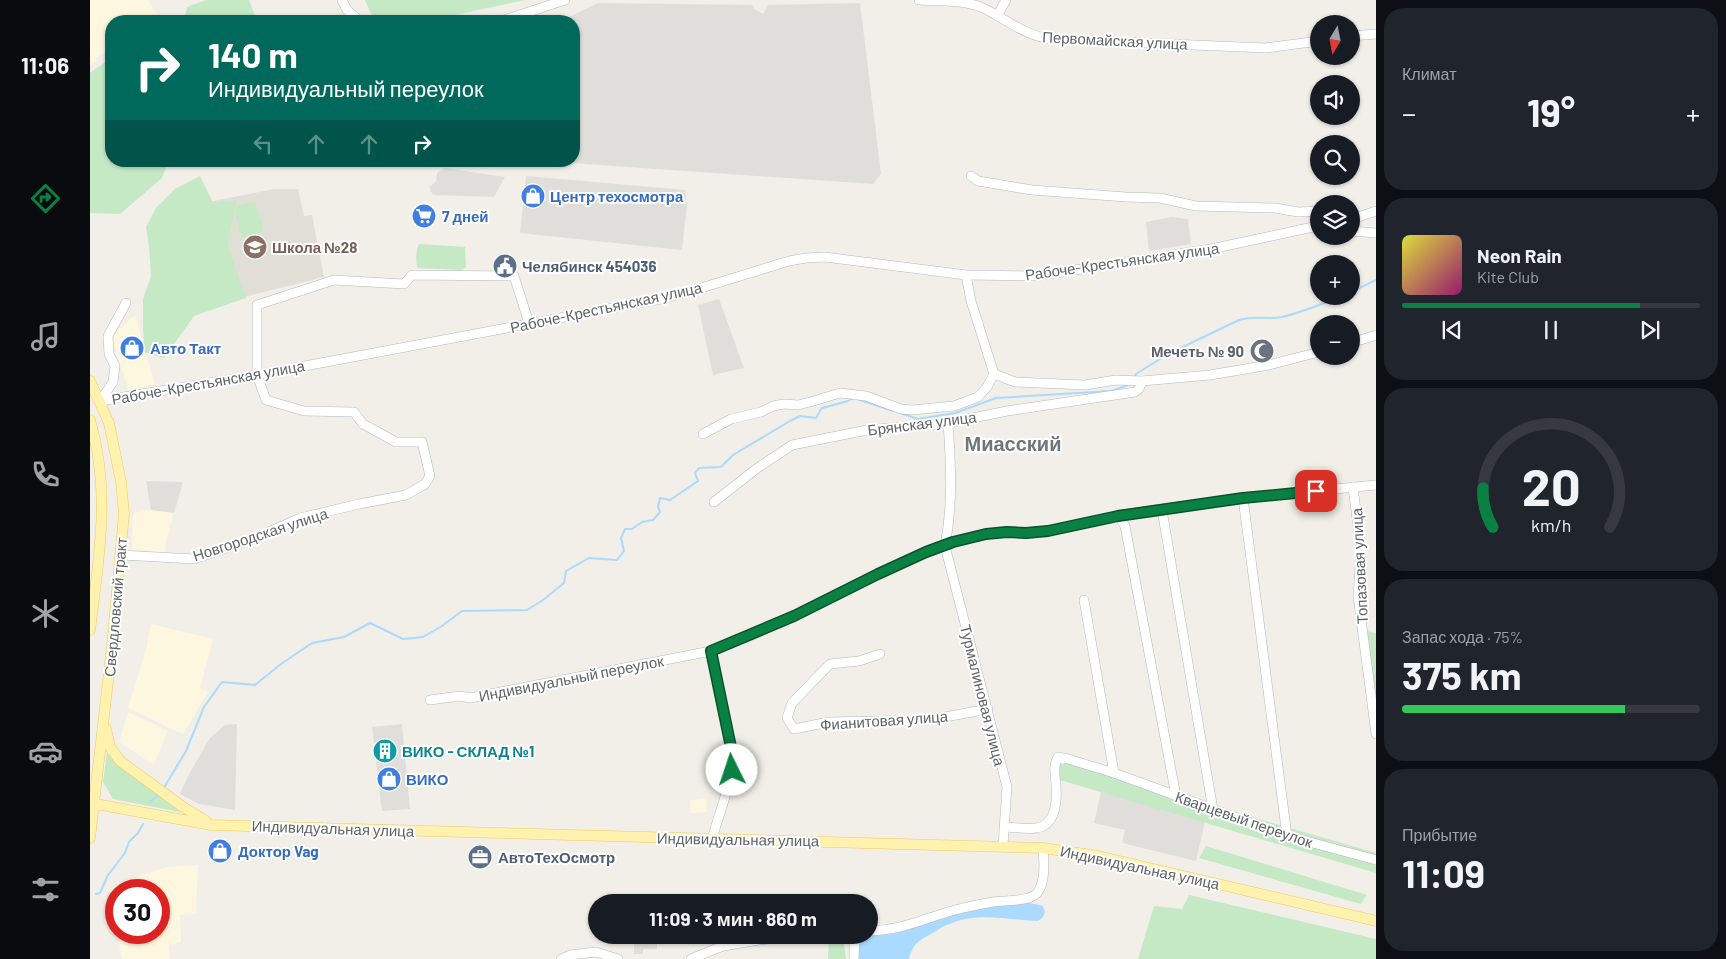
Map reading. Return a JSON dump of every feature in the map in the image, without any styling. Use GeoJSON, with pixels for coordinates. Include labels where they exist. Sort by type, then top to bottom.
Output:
{"type":"FeatureCollection","features":[{"type":"Feature","properties":{"kind":"main road","name":"Свердловский тракт"},"geometry":{"type":"LineString","coordinates":[[90,381],[109,423],[121,482],[124,514],[104,718],[92,804],[90,838]]}},
{"type":"Feature","properties":{"kind":"main road","name":"Свердловский тракт"},"geometry":{"type":"LineString","coordinates":[[90,420],[99,454],[103,498],[90,630]]}},
{"type":"Feature","properties":{"kind":"main road"},"geometry":{"type":"LineString","coordinates":[[104,718],[110,747],[120,760],[183,807],[211,825]]}},
{"type":"Feature","properties":{"kind":"main road","name":"Индивидуальная улица"},"geometry":{"type":"LineString","coordinates":[[92,804],[211,825],[1003,845],[1043,848],[1098,856],[1376,921]]}},
{"type":"Feature","properties":{"kind":"street"},"geometry":{"type":"LineString","coordinates":[[342,0],[347,10],[353,15]]}},
{"type":"Feature","properties":{"kind":"street"},"geometry":{"type":"LineString","coordinates":[[519,15],[565,0]]}},
{"type":"Feature","properties":{"kind":"street","name":"Первомайская улица"},"geometry":{"type":"LineString","coordinates":[[919,0],[966,2],[981,7],[1034,35],[1052,39],[1265,48],[1310,42]]}},
{"type":"Feature","properties":{"kind":"street"},"geometry":{"type":"LineString","coordinates":[[997,16],[1006,0]]}},
{"type":"Feature","properties":{"kind":"street"},"geometry":{"type":"LineString","coordinates":[[1360,35],[1376,34]]}},
{"type":"Feature","properties":{"kind":"street"},"geometry":{"type":"LineString","coordinates":[[971,176],[978,181],[1032,190],[1160,198],[1196,206],[1275,208],[1298,212],[1310,211]]}},
{"type":"Feature","properties":{"kind":"street"},"geometry":{"type":"LineString","coordinates":[[1360,216],[1376,211]]}},
{"type":"Feature","properties":{"kind":"street","name":"Рабоче-Крестьянская улица"},"geometry":{"type":"LineString","coordinates":[[100,401],[257,375],[688,292],[789,261],[806,258],[824,258],[966,275],[1036,276],[1211,249],[1310,228]]}},
{"type":"Feature","properties":{"kind":"street"},"geometry":{"type":"LineString","coordinates":[[1360,232],[1376,234]]}},
{"type":"Feature","properties":{"kind":"street"},"geometry":{"type":"LineString","coordinates":[[257,375],[257,304],[334,280],[404,284],[412,275],[514,276],[529,323]]}},
{"type":"Feature","properties":{"kind":"street"},"geometry":{"type":"LineString","coordinates":[[966,275],[994,374]]}},
{"type":"Feature","properties":{"kind":"street"},"geometry":{"type":"LineString","coordinates":[[100,401],[112,382],[115,366],[109,354],[108,336],[126,303]]}},
{"type":"Feature","properties":{"kind":"street"},"geometry":{"type":"LineString","coordinates":[[1360,340],[1376,335]]}},
{"type":"Feature","properties":{"kind":"street","name":"Брянская улица"},"geometry":{"type":"LineString","coordinates":[[703,434],[731,420],[761,412],[773,406],[784,404],[798,405],[840,393],[866,396],[901,409],[912,410],[954,406],[978,397],[987,387],[994,374],[1015,382],[1085,385],[1116,380],[1142,381],[1210,375],[1269,365],[1310,354]]}},
{"type":"Feature","properties":{"kind":"street","name":"Новгородская улица"},"geometry":{"type":"LineString","coordinates":[[120,555],[194,559],[253,539],[300,518],[406,495],[425,484],[430,476],[422,442],[396,442],[363,424],[354,412],[327,413],[304,411],[266,400],[257,375]]}},
{"type":"Feature","properties":{"kind":"street","name":"Брянская улица"},"geometry":{"type":"LineString","coordinates":[[714,502],[756,469],[792,445],[867,430],[948,423],[1007,411],[1135,392],[1139,389],[1142,381]]}},
{"type":"Feature","properties":{"kind":"street"},"geometry":{"type":"LineString","coordinates":[[944,546],[949,522],[951,472],[948,423]]}},
{"type":"Feature","properties":{"kind":"street","name":"Индивидуальный переулок"},"geometry":{"type":"LineString","coordinates":[[430,700],[460,696],[470,698],[711,651],[794,616],[875,575],[926,552],[986,534],[1048,531],[1118,516],[1243,498],[1376,485]]}},
{"type":"Feature","properties":{"kind":"street","name":"Топазовая улица"},"geometry":{"type":"LineString","coordinates":[[1353,487],[1361,551],[1358,596],[1376,734]]}},
{"type":"Feature","properties":{"kind":"street"},"geometry":{"type":"LineString","coordinates":[[1243,498],[1287,836]]}},
{"type":"Feature","properties":{"kind":"street"},"geometry":{"type":"LineString","coordinates":[[1162,510],[1213,810]]}},
{"type":"Feature","properties":{"kind":"street"},"geometry":{"type":"LineString","coordinates":[[1118,516],[1126,526],[1176,796]]}},
{"type":"Feature","properties":{"kind":"street","name":"Турмалиновая улица"},"geometry":{"type":"LineString","coordinates":[[944,546],[1007,787],[1003,845]]}},
{"type":"Feature","properties":{"kind":"street"},"geometry":{"type":"LineString","coordinates":[[1084,600],[1114,773]]}},
{"type":"Feature","properties":{"kind":"street"},"geometry":{"type":"LineString","coordinates":[[711,651],[732,752],[728,784],[712,839]]}},
{"type":"Feature","properties":{"kind":"street","name":"Фианитовая улица"},"geometry":{"type":"LineString","coordinates":[[880,654],[859,661],[830,664],[792,702],[787,718],[794,729],[829,722],[929,720],[988,709]]}},
{"type":"Feature","properties":{"kind":"street","name":"Кварцевый переулок"},"geometry":{"type":"LineString","coordinates":[[1005,827],[1035,828],[1045,825],[1052,816],[1057,800],[1054,764],[1058,757],[1114,773],[1287,836],[1376,860]]}},
{"type":"Feature","properties":{"kind":"street"},"geometry":{"type":"LineString","coordinates":[[878,930],[905,927],[966,907],[1003,900],[1031,898],[1037,893],[1042,881],[1043,848]]}},
{"type":"Feature","properties":{"kind":"street"},"geometry":{"type":"LineString","coordinates":[[690,959],[723,946],[735,944]]}},
{"type":"Feature","properties":{"kind":"street"},"geometry":{"type":"LineString","coordinates":[[854,959],[855,944]]}},
{"type":"Feature","properties":{"kind":"street"},"geometry":{"type":"LineString","coordinates":[[561,959],[570,955],[596,952],[618,959]]}},
{"type":"Feature","properties":{"kind":"shaded area"},"geometry":{"type":"Polygon","coordinates":[[[90,0],[148,0],[158,15],[105,15],[105,52],[95,58],[97,61],[90,65],[90,0]]]}},
{"type":"Feature","properties":{"kind":"shaded area"},"geometry":{"type":"Polygon","coordinates":[[[598,3],[753,5],[754,9],[763,14],[768,5],[860,3],[881,174],[873,184],[580,164],[580,15],[573,15],[598,3]]]}},
{"type":"Feature","properties":{"kind":"shaded area"},"geometry":{"type":"Polygon","coordinates":[[[445,168],[505,177],[494,197],[433,195],[429,187],[436,182],[437,173],[445,168]]]}},
{"type":"Feature","properties":{"kind":"shaded area"},"geometry":{"type":"Polygon","coordinates":[[[526,176],[685,190],[687,204],[682,250],[520,233],[526,176]]]}},
{"type":"Feature","properties":{"kind":"shaded area","name":"Школа №28"},"geometry":{"type":"Polygon","coordinates":[[[274,189],[298,189],[304,216],[312,215],[324,277],[208,306],[183,207],[274,189]]]}},
{"type":"Feature","properties":{"kind":"shaded area"},"geometry":{"type":"Polygon","coordinates":[[[1171,217],[1188,219],[1191,244],[1149,251],[1146,222],[1171,217]]]}},
{"type":"Feature","properties":{"kind":"shaded area"},"geometry":{"type":"Polygon","coordinates":[[[719,299],[744,368],[713,375],[698,305],[719,299]]]}},
{"type":"Feature","properties":{"kind":"shaded area"},"geometry":{"type":"Polygon","coordinates":[[[135,315],[155,384],[128,389],[111,336],[135,315]]]}},
{"type":"Feature","properties":{"kind":"shaded area"},"geometry":{"type":"Polygon","coordinates":[[[146,481],[183,482],[174,513],[151,510],[146,481]]]}},
{"type":"Feature","properties":{"kind":"shaded area"},"geometry":{"type":"Polygon","coordinates":[[[151,510],[174,513],[166,540],[165,553],[132,549],[133,513],[151,510]]]}},
{"type":"Feature","properties":{"kind":"shaded area"},"geometry":{"type":"Polygon","coordinates":[[[151,624],[213,639],[200,688],[208,692],[183,734],[128,708],[146,650],[151,624]]]}},
{"type":"Feature","properties":{"kind":"shaded area"},"geometry":{"type":"Polygon","coordinates":[[[128,712],[168,731],[154,765],[119,742],[128,712]]]}},
{"type":"Feature","properties":{"kind":"shaded area"},"geometry":{"type":"Polygon","coordinates":[[[237,724],[235,810],[199,804],[180,794],[210,738],[225,725],[237,724]]]}},
{"type":"Feature","properties":{"kind":"shaded area"},"geometry":{"type":"Polygon","coordinates":[[[402,724],[410,809],[382,811],[372,727],[402,724]]]}},
{"type":"Feature","properties":{"kind":"shaded area"},"geometry":{"type":"Polygon","coordinates":[[[1102,787],[1207,813],[1196,861],[1122,843],[1125,830],[1094,823],[1102,787]]]}},
{"type":"Feature","properties":{"kind":"shaded area"},"geometry":{"type":"Polygon","coordinates":[[[706,799],[707,812],[691,813],[690,800],[706,799]]]}},
{"type":"Feature","properties":{"kind":"shaded area"},"geometry":{"type":"Polygon","coordinates":[[[198,865],[196,914],[180,915],[181,942],[169,945],[170,959],[122,959],[119,944],[170,944],[170,879],[130,879],[167,867],[198,865]]]}},
{"type":"Feature","properties":{"kind":"shaded area"},"geometry":{"type":"Polygon","coordinates":[[[634,944],[657,944],[657,949],[643,949],[643,954],[634,954],[634,944]]]}},
{"type":"Feature","properties":{"kind":"green space"},"geometry":{"type":"Polygon","coordinates":[[[206,0],[249,0],[255,15],[185,15],[187,7],[206,0]]]}},
{"type":"Feature","properties":{"kind":"green space"},"geometry":{"type":"Polygon","coordinates":[[[365,0],[525,0],[455,15],[371,15],[365,0]]]}},
{"type":"Feature","properties":{"kind":"green space"},"geometry":{"type":"Polygon","coordinates":[[[105,62],[105,167],[166,167],[162,178],[120,214],[90,213],[90,73],[105,62]]]}},
{"type":"Feature","properties":{"kind":"green space"},"geometry":{"type":"Polygon","coordinates":[[[200,176],[213,203],[237,200],[227,244],[246,298],[194,316],[164,358],[145,353],[143,299],[151,276],[146,227],[156,208],[175,189],[200,176]]]}},
{"type":"Feature","properties":{"kind":"green space"},"geometry":{"type":"Polygon","coordinates":[[[253,202],[256,204],[263,228],[260,234],[245,237],[239,232],[235,211],[238,206],[253,202]]]}},
{"type":"Feature","properties":{"kind":"green space"},"geometry":{"type":"Polygon","coordinates":[[[419,244],[465,247],[466,267],[462,270],[418,268],[416,256],[419,244]]]}},
{"type":"Feature","properties":{"kind":"green space"},"geometry":{"type":"Polygon","coordinates":[[[1366,631],[1376,633],[1376,708],[1366,631]]]}},
{"type":"Feature","properties":{"kind":"green space"},"geometry":{"type":"Polygon","coordinates":[[[107,753],[180,812],[113,799],[103,782],[107,753]]]}},
{"type":"Feature","properties":{"kind":"green space"},"geometry":{"type":"Polygon","coordinates":[[[1060,764],[1069,764],[1376,853],[1376,873],[1060,780],[1057,776],[1060,764]]]}},
{"type":"Feature","properties":{"kind":"green space"},"geometry":{"type":"Polygon","coordinates":[[[1206,846],[1367,895],[1361,904],[1199,858],[1206,846]]]}},
{"type":"Feature","properties":{"kind":"green space"},"geometry":{"type":"Polygon","coordinates":[[[1189,895],[1376,939],[1376,959],[1138,959],[1154,906],[1182,909],[1189,895]]]}},
{"type":"Feature","properties":{"kind":"green space"},"geometry":{"type":"Polygon","coordinates":[[[829,944],[844,944],[846,959],[828,959],[829,944]]]}},
{"type":"Feature","properties":{"kind":"water"},"geometry":{"type":"Polygon","coordinates":[[[1025,902],[1043,906],[1045,912],[1038,921],[983,917],[962,920],[944,926],[920,941],[912,950],[909,959],[858,959],[858,944],[878,944],[878,933],[895,932],[952,914],[994,905],[1025,902]]]}},
{"type":"Feature","properties":{"kind":"waterway"},"geometry":{"type":"LineString","coordinates":[[1360,288],[1376,280]]}},
{"type":"Feature","properties":{"kind":"waterway"},"geometry":{"type":"LineString","coordinates":[[1134,378],[1136,374],[1168,354],[1239,320],[1282,317],[1318,305]]}},
{"type":"Feature","properties":{"kind":"waterway"},"geometry":{"type":"LineString","coordinates":[[900,413],[918,419],[955,413],[996,398],[1111,391],[1128,385]]}},
{"type":"Feature","properties":{"kind":"waterway"},"geometry":{"type":"LineString","coordinates":[[165,786],[186,751],[204,707],[222,682],[255,685],[312,643],[344,637],[370,623],[403,639],[423,637],[462,611],[527,610],[564,583],[566,571],[589,558],[617,560],[624,551],[621,538],[625,529],[632,529],[642,522],[653,520],[660,512],[658,507],[660,498],[670,500],[698,481],[695,473],[699,468],[721,467],[733,455],[790,421],[800,416],[816,418],[822,408],[853,398]]}},
{"type":"Feature","properties":{"kind":"waterway"},"geometry":{"type":"LineString","coordinates":[[857,399],[893,411]]}},
{"type":"Feature","properties":{"kind":"waterway"},"geometry":{"type":"LineString","coordinates":[[150,802],[160,794]]}},
{"type":"Feature","properties":{"kind":"waterway"},"geometry":{"type":"LineString","coordinates":[[96,894],[100,893],[108,875],[125,853],[129,842],[138,833],[143,824]]}},
{"type":"Feature","properties":{"kind":"place","name":"Центр техосмотра"},"geometry":{"type":"Point","coordinates":[533,196]}},
{"type":"Feature","properties":{"kind":"place","name":"7 дней"},"geometry":{"type":"Point","coordinates":[424,216]}},
{"type":"Feature","properties":{"kind":"place","name":"Школа №28"},"geometry":{"type":"Point","coordinates":[255,247]}},
{"type":"Feature","properties":{"kind":"place","name":"Челябинск 454036"},"geometry":{"type":"Point","coordinates":[505,266]}},
{"type":"Feature","properties":{"kind":"place","name":"Авто Такт"},"geometry":{"type":"Point","coordinates":[132,348]}},
{"type":"Feature","properties":{"kind":"place","name":"Мечеть № 90"},"geometry":{"type":"Point","coordinates":[1262,351]}},
{"type":"Feature","properties":{"kind":"place","name":"ВИКО - СКЛАД №1"},"geometry":{"type":"Point","coordinates":[385,751]}},
{"type":"Feature","properties":{"kind":"place","name":"ВИКО"},"geometry":{"type":"Point","coordinates":[389,779]}},
{"type":"Feature","properties":{"kind":"place","name":"Доктор Vag"},"geometry":{"type":"Point","coordinates":[220,851]}},
{"type":"Feature","properties":{"kind":"place","name":"АвтоТехОсмотр"},"geometry":{"type":"Point","coordinates":[480,857]}},
{"type":"Feature","properties":{"kind":"district","name":"Миасский"},"geometry":{"type":"Point","coordinates":[1013,443]}},
{"type":"Feature","properties":{"kind":"route"},"geometry":{"type":"LineString","coordinates":[[732,770],[732,752],[711,651],[794,616],[888,569],[953,542],[986,534],[1048,531],[1118,516],[1243,498],[1316,491]]}}]}
